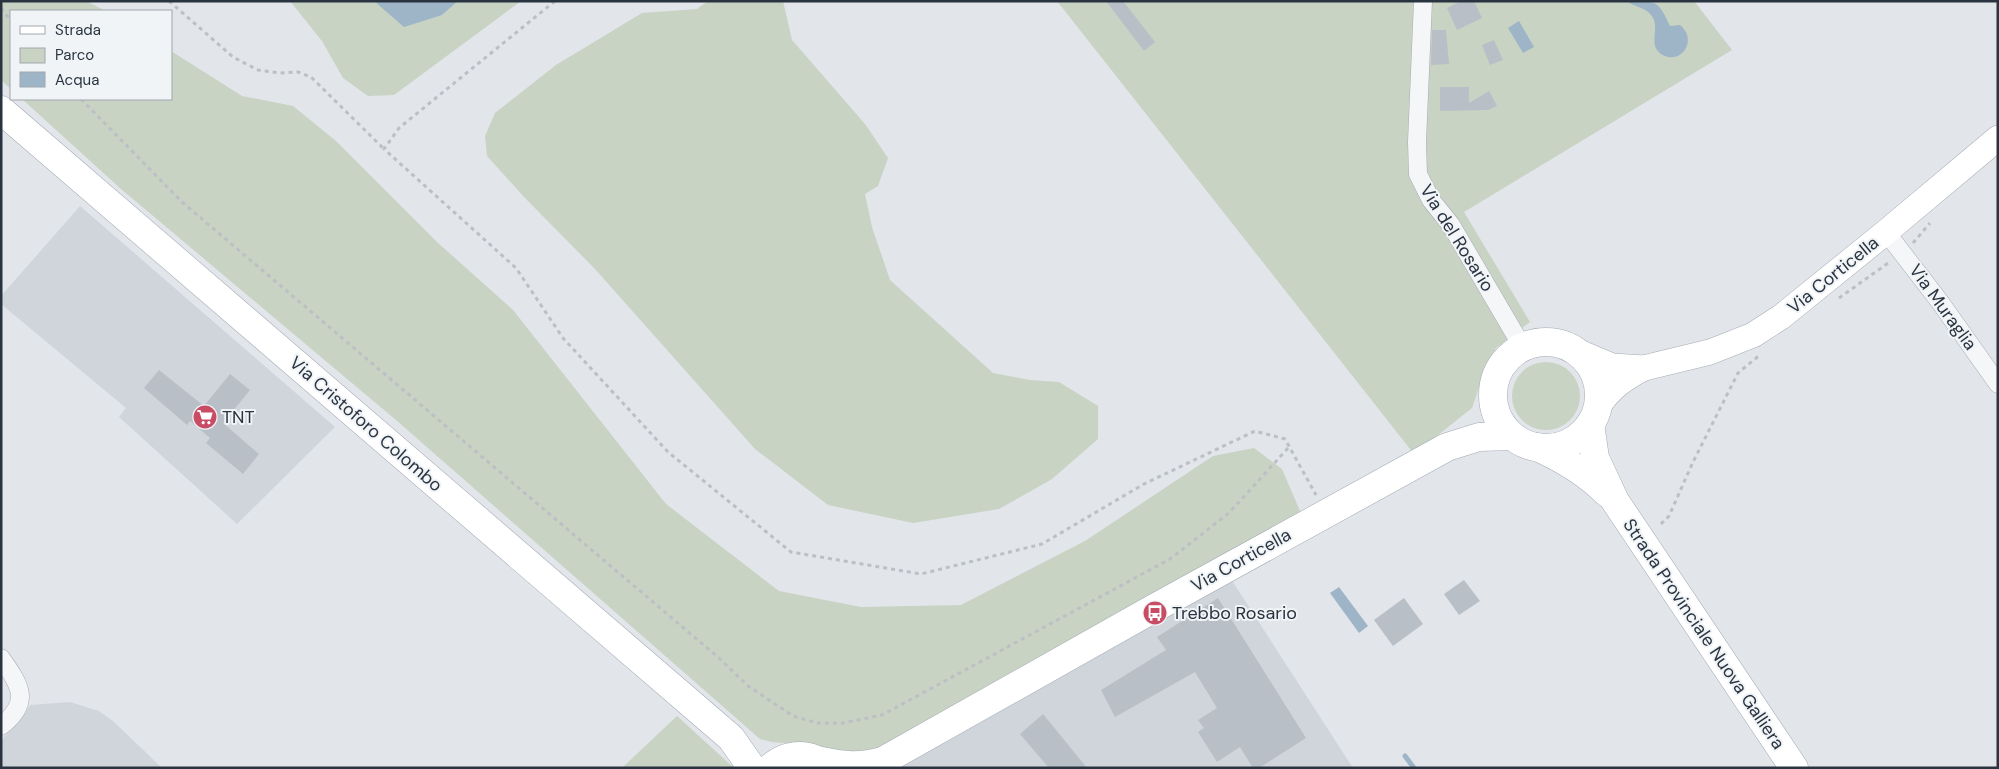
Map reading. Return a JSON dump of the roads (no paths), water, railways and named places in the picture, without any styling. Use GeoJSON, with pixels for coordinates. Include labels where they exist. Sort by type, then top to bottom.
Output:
{"type":"FeatureCollection","features":[{"type":"Feature","properties":{"kind":"main road","name":"Via Cristoforo Colombo"},"geometry":{"type":"LineString","coordinates":[[1,110],[731,738],[752,768]]}},
{"type":"Feature","properties":{"kind":"main road"},"geometry":{"type":"LineString","coordinates":[[1446,447],[1475,422],[1484,411],[1494,390],[1499,372],[1511,356],[1523,348],[1537,344],[1560,344],[1574,350],[1584,358],[1592,369],[1597,381],[1599,394],[1594,416],[1595,458],[1615,501]]}},
{"type":"Feature","properties":{"kind":"main road"},"geometry":{"type":"LineString","coordinates":[[1494,390],[1494,403],[1503,426],[1524,441],[1580,469],[1615,501]]}},
{"type":"Feature","properties":{"kind":"main road"},"geometry":{"type":"LineString","coordinates":[[1524,441],[1548,448],[1560,446],[1572,441],[1594,416]]}},
{"type":"Feature","properties":{"kind":"main road","name":"Via Corticella"},"geometry":{"type":"LineString","coordinates":[[825,764],[853,766],[879,764],[1446,447],[1479,437],[1524,441]]}},
{"type":"Feature","properties":{"kind":"main road","name":"Strada Provinciale Nuova Galliera"},"geometry":{"type":"LineString","coordinates":[[1615,501],[1794,768]]}},
{"type":"Feature","properties":{"kind":"main road","name":"Via Cristoforo Colombo"},"geometry":{"type":"LineString","coordinates":[[731,738],[766,753],[778,762],[798,755],[810,756],[825,764]]}},
{"type":"Feature","properties":{"kind":"street","name":"Via del Rosario"},"geometry":{"type":"LineString","coordinates":[[1423,1],[1417,142],[1418,174],[1431,200],[1451,225],[1523,348]]}},
{"type":"Feature","properties":{"kind":"street","name":"Via Corticella"},"geometry":{"type":"LineString","coordinates":[[1594,416],[1614,387],[1644,368],[1710,352],[1753,335],[1781,317],[1998,138]]}},
{"type":"Feature","properties":{"kind":"street","name":"Via Muraglia"},"geometry":{"type":"LineString","coordinates":[[1886,232],[1998,384]]}},
{"type":"Feature","properties":{"kind":"street","name":"Via Corticella"},"geometry":{"type":"LineString","coordinates":[[1574,350],[1612,366],[1644,368]]}},
{"type":"Feature","properties":{"kind":"street"},"geometry":{"type":"LineString","coordinates":[[1,658],[16,680],[21,694],[18,710],[1,726]]}},
{"type":"Feature","properties":{"kind":"water"},"geometry":{"type":"Polygon","coordinates":[[[374,1],[458,1],[442,15],[404,27],[374,1]]]}},
{"type":"Feature","properties":{"kind":"water"},"geometry":{"type":"Polygon","coordinates":[[[1627,1],[1651,2],[1659,7],[1670,26],[1680,25],[1685,31],[1688,37],[1686,49],[1677,56],[1671,57],[1659,53],[1655,44],[1655,23],[1651,14],[1627,1]]]}},
{"type":"Feature","properties":{"kind":"water"},"geometry":{"type":"Polygon","coordinates":[[[1519,21],[1534,47],[1523,53],[1508,28],[1519,21]]]}},
{"type":"Feature","properties":{"kind":"water"},"geometry":{"type":"Polygon","coordinates":[[[1339,587],[1368,626],[1359,633],[1330,593],[1339,587]]]}},
{"type":"Feature","properties":{"kind":"waterway"},"geometry":{"type":"LineString","coordinates":[[1405,756],[1414,768]]}},
{"type":"Feature","properties":{"kind":"place","name":"TNT"},"geometry":{"type":"Point","coordinates":[205,417]}},
{"type":"Feature","properties":{"kind":"place","name":"Trebbo Rosario"},"geometry":{"type":"Point","coordinates":[1155,613]}}]}
